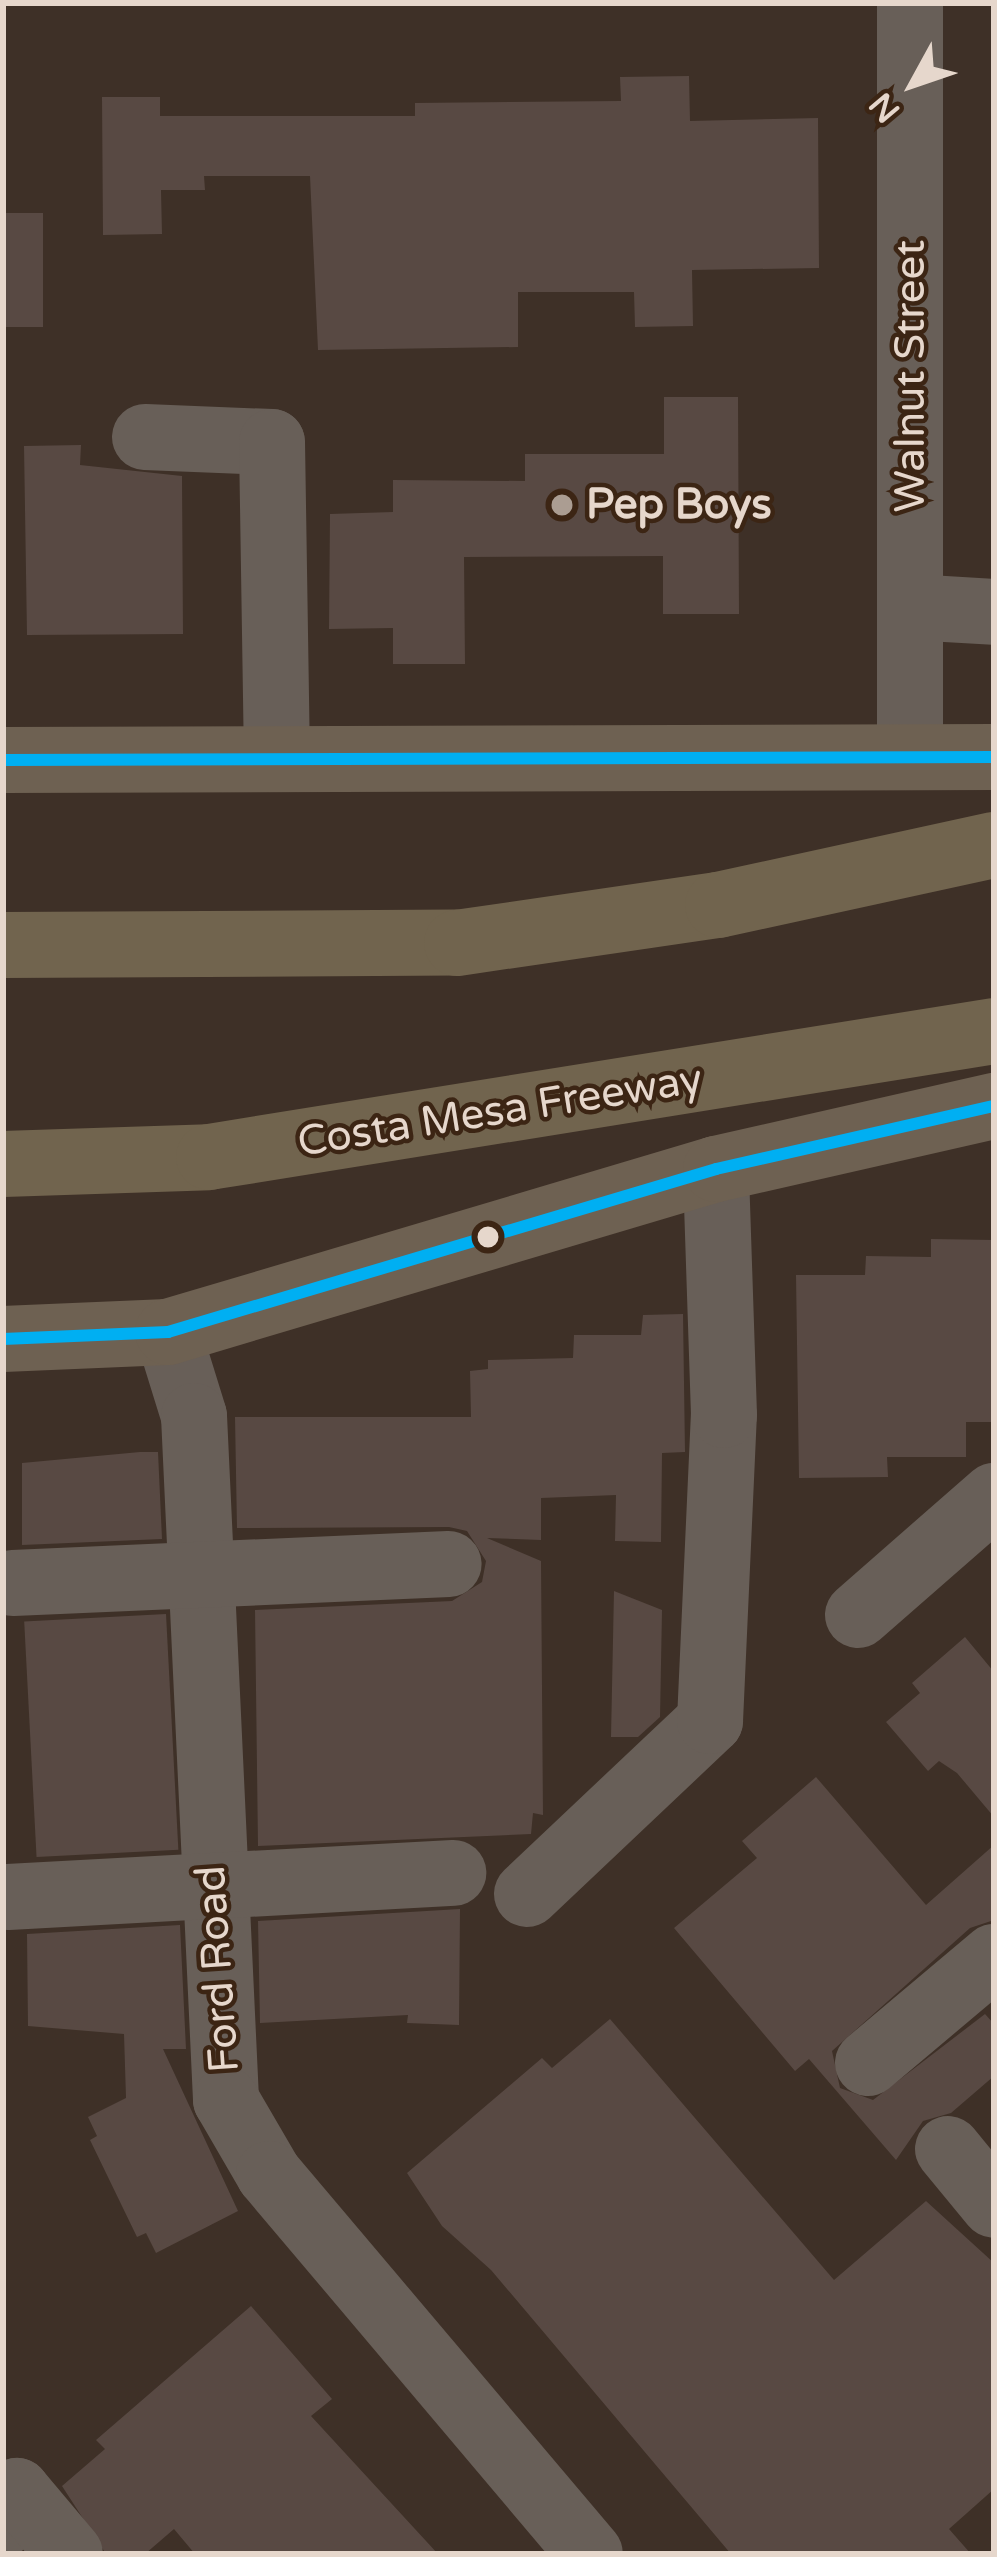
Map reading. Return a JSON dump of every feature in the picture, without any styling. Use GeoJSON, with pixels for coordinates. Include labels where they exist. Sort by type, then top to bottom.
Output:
{"type":"FeatureCollection","features":[{"type":"Feature","properties":{"kind":"highway"},"geometry":{"type":"LineString","coordinates":[[3,945],[457,943],[718,905],[994,845]]}},
{"type":"Feature","properties":{"kind":"highway","name":"Costa Mesa Freeway"},"geometry":{"type":"LineString","coordinates":[[3,1164],[209,1156],[994,1031]]}},
{"type":"Feature","properties":{"kind":"main road"},"geometry":{"type":"LineString","coordinates":[[3,760],[910,750],[994,757]]}},
{"type":"Feature","properties":{"kind":"main road"},"geometry":{"type":"LineString","coordinates":[[3,1339],[168,1332],[716,1169],[994,1106]]}},
{"type":"Feature","properties":{"kind":"street","name":"Walnut Street"},"geometry":{"type":"LineString","coordinates":[[910,3],[910,750]]}},
{"type":"Feature","properties":{"kind":"street"},"geometry":{"type":"LineString","coordinates":[[146,436],[272,442],[277,756]]}},
{"type":"Feature","properties":{"kind":"street"},"geometry":{"type":"LineString","coordinates":[[911,607],[994,612]]}},
{"type":"Feature","properties":{"kind":"street"},"geometry":{"type":"LineString","coordinates":[[527,1894],[710,1721],[724,1415],[716,1169]]}},
{"type":"Feature","properties":{"kind":"street","name":"Ford Road"},"geometry":{"type":"LineString","coordinates":[[168,1332],[194,1416],[212,1887],[226,2100],[269,2174],[590,2554]]}},
{"type":"Feature","properties":{"kind":"street"},"geometry":{"type":"LineString","coordinates":[[858,1615],[994,1496]]}},
{"type":"Feature","properties":{"kind":"street"},"geometry":{"type":"LineString","coordinates":[[13,1583],[449,1564]]}},
{"type":"Feature","properties":{"kind":"street"},"geometry":{"type":"LineString","coordinates":[[8,1897],[453,1873]]}},
{"type":"Feature","properties":{"kind":"street"},"geometry":{"type":"LineString","coordinates":[[868,2063],[994,1957]]}},
{"type":"Feature","properties":{"kind":"street"},"geometry":{"type":"LineString","coordinates":[[948,2149],[994,2205]]}},
{"type":"Feature","properties":{"kind":"street"},"geometry":{"type":"LineString","coordinates":[[3,2524],[17,2491],[70,2554]]}},
{"type":"Feature","properties":{"kind":"building"},"geometry":{"type":"Polygon","coordinates":[[[689,76],[690,121],[818,118],[819,268],[692,270],[693,326],[635,327],[634,292],[518,292],[518,347],[318,350],[310,176],[204,176],[205,190],[161,190],[162,234],[103,235],[102,97],[160,97],[160,116],[415,116],[415,103],[621,101],[620,77],[689,76]]]}},
{"type":"Feature","properties":{"kind":"building"},"geometry":{"type":"Polygon","coordinates":[[[3,213],[43,213],[43,327],[3,327],[3,213]]]}},
{"type":"Feature","properties":{"kind":"building"},"geometry":{"type":"Polygon","coordinates":[[[664,397],[738,397],[739,614],[663,614],[663,556],[464,557],[465,664],[393,664],[393,628],[329,629],[330,514],[393,512],[393,480],[525,481],[525,454],[664,454],[664,397]]]}},
{"type":"Feature","properties":{"kind":"building"},"geometry":{"type":"Polygon","coordinates":[[[81,445],[80,465],[182,476],[183,634],[27,635],[24,446],[81,445]]]}},
{"type":"Feature","properties":{"kind":"building"},"geometry":{"type":"Polygon","coordinates":[[[931,1239],[994,1240],[994,1422],[966,1422],[966,1457],[887,1457],[888,1477],[799,1478],[796,1275],[865,1275],[866,1256],[931,1257],[931,1239]]]}},
{"type":"Feature","properties":{"kind":"building"},"geometry":{"type":"Polygon","coordinates":[[[683,1314],[685,1452],[662,1453],[661,1542],[615,1541],[616,1495],[541,1498],[541,1540],[487,1538],[541,1561],[543,1815],[533,1813],[531,1834],[258,1846],[255,1610],[452,1601],[482,1582],[486,1561],[467,1531],[449,1527],[237,1528],[235,1417],[471,1417],[470,1371],[488,1369],[488,1360],[573,1358],[574,1335],[641,1335],[643,1315],[683,1314]]]}},
{"type":"Feature","properties":{"kind":"building"},"geometry":{"type":"Polygon","coordinates":[[[158,1452],[162,1539],[22,1545],[22,1463],[158,1452]]]}},
{"type":"Feature","properties":{"kind":"building"},"geometry":{"type":"Polygon","coordinates":[[[614,1591],[662,1610],[660,1717],[638,1737],[611,1737],[614,1591]]]}},
{"type":"Feature","properties":{"kind":"building"},"geometry":{"type":"Polygon","coordinates":[[[166,1614],[178,1850],[37,1857],[24,1621],[166,1614]]]}},
{"type":"Feature","properties":{"kind":"building"},"geometry":{"type":"Polygon","coordinates":[[[965,1637],[994,1672],[994,1817],[957,1773],[939,1761],[928,1771],[886,1722],[920,1693],[912,1683],[965,1637]]]}},
{"type":"Feature","properties":{"kind":"building"},"geometry":{"type":"Polygon","coordinates":[[[816,1777],[926,1905],[994,1845],[994,1920],[970,1928],[832,2051],[840,2088],[873,2100],[985,2014],[994,2024],[994,2076],[951,2113],[923,2121],[896,2160],[809,2059],[795,2071],[674,1928],[757,1858],[742,1841],[816,1777]]]}},
{"type":"Feature","properties":{"kind":"building"},"geometry":{"type":"Polygon","coordinates":[[[460,1909],[459,2025],[407,2023],[408,2015],[260,2023],[258,1921],[460,1909]]]}},
{"type":"Feature","properties":{"kind":"building"},"geometry":{"type":"Polygon","coordinates":[[[180,1925],[186,2049],[163,2049],[238,2211],[156,2253],[146,2233],[137,2237],[90,2140],[97,2136],[88,2117],[126,2098],[124,2034],[28,2026],[27,1934],[180,1925]]]}},
{"type":"Feature","properties":{"kind":"building"},"geometry":{"type":"Polygon","coordinates":[[[610,2019],[834,2280],[926,2201],[994,2263],[994,2489],[949,2529],[971,2554],[731,2554],[491,2270],[442,2226],[407,2173],[542,2058],[552,2068],[610,2019]]]}},
{"type":"Feature","properties":{"kind":"building"},"geometry":{"type":"Polygon","coordinates":[[[251,2306],[332,2399],[311,2416],[438,2554],[195,2554],[174,2529],[145,2554],[106,2554],[62,2486],[105,2449],[96,2440],[251,2306]]]}},
{"type":"Feature","properties":{"kind":"transit line"},"geometry":{"type":"LineString","coordinates":[[3,760],[994,757]]}},
{"type":"Feature","properties":{"kind":"transit line"},"geometry":{"type":"LineString","coordinates":[[3,1339],[168,1332],[716,1169],[994,1106]]}},
{"type":"Feature","properties":{"kind":"place","name":"Pep Boys"},"geometry":{"type":"Point","coordinates":[562,505]}}]}
